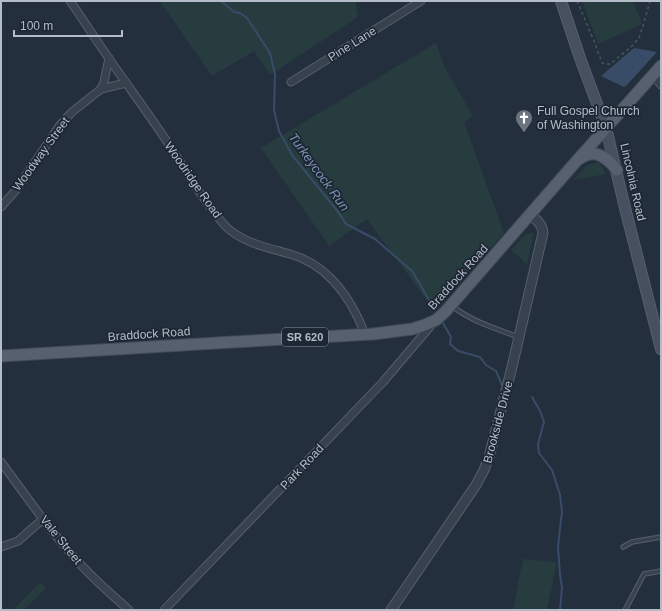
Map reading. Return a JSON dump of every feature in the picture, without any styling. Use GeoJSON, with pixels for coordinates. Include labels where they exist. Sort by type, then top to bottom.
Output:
{"type":"FeatureCollection","features":[{"type":"Feature","properties":{"kind":"main road","name":"Lincolnia Road"},"geometry":{"type":"LineString","coordinates":[[561,1],[606,128],[661,349]]}},
{"type":"Feature","properties":{"kind":"main road","name":"Braddock Road"},"geometry":{"type":"LineString","coordinates":[[1,356],[365,334],[412,329],[425,325],[436,320],[451,306],[661,66]]}},
{"type":"Feature","properties":{"kind":"main road"},"geometry":{"type":"LineString","coordinates":[[573,165],[584,156],[593,154],[603,157],[617,170]]}},
{"type":"Feature","properties":{"kind":"street","name":"Woodridge Road"},"geometry":{"type":"LineString","coordinates":[[70,1],[167,142],[202,196],[221,221],[230,230],[247,241],[304,259],[324,271],[333,279],[350,303],[365,334]]}},
{"type":"Feature","properties":{"kind":"street","name":"Pine Lane"},"geometry":{"type":"LineString","coordinates":[[291,82],[411,4],[421,1]]}},
{"type":"Feature","properties":{"kind":"street"},"geometry":{"type":"LineString","coordinates":[[101,89],[109,58]]}},
{"type":"Feature","properties":{"kind":"street"},"geometry":{"type":"LineString","coordinates":[[653,75],[661,85]]}},
{"type":"Feature","properties":{"kind":"street","name":"Woodway Street"},"geometry":{"type":"LineString","coordinates":[[1,207],[16,190],[60,125],[72,112],[101,89],[126,82]]}},
{"type":"Feature","properties":{"kind":"street","name":"Brookside Drive"},"geometry":{"type":"LineString","coordinates":[[391,610],[476,484],[489,457],[520,337],[543,233],[543,228],[540,223],[530,214]]}},
{"type":"Feature","properties":{"kind":"street","name":"Park Road"},"geometry":{"type":"LineString","coordinates":[[164,610],[382,382],[436,320]]}},
{"type":"Feature","properties":{"kind":"street","name":"Vale Street"},"geometry":{"type":"LineString","coordinates":[[1,462],[43,519],[84,569],[128,610]]}},
{"type":"Feature","properties":{"kind":"street"},"geometry":{"type":"LineString","coordinates":[[1,547],[18,541],[43,519]]}},
{"type":"Feature","properties":{"kind":"lane"},"geometry":{"type":"LineString","coordinates":[[451,306],[498,330],[520,337]]}},
{"type":"Feature","properties":{"kind":"lane"},"geometry":{"type":"LineString","coordinates":[[623,547],[632,542],[661,537]]}},
{"type":"Feature","properties":{"kind":"lane"},"geometry":{"type":"LineString","coordinates":[[625,610],[644,574],[661,571]]}},
{"type":"Feature","properties":{"kind":"path"},"geometry":{"type":"LineString","coordinates":[[577,1],[602,63],[606,64],[610,64],[614,61],[639,38],[650,1]]}},
{"type":"Feature","properties":{"kind":"green space"},"geometry":{"type":"Polygon","coordinates":[[[164,1],[355,1],[358,17],[270,75],[254,51],[212,76],[161,3],[164,1]]]}},
{"type":"Feature","properties":{"kind":"green space"},"geometry":{"type":"Polygon","coordinates":[[[582,1],[633,1],[642,24],[598,44],[582,1]]]}},
{"type":"Feature","properties":{"kind":"green space"},"geometry":{"type":"Polygon","coordinates":[[[436,43],[445,68],[473,116],[464,122],[504,233],[435,311],[367,219],[329,246],[261,148],[436,43]]]}},
{"type":"Feature","properties":{"kind":"green space"},"geometry":{"type":"Polygon","coordinates":[[[599,162],[606,174],[573,180],[587,165],[599,162]]]}},
{"type":"Feature","properties":{"kind":"green space"},"geometry":{"type":"Polygon","coordinates":[[[534,232],[527,264],[511,250],[526,234],[534,232]]]}},
{"type":"Feature","properties":{"kind":"green space"},"geometry":{"type":"Polygon","coordinates":[[[523,559],[557,562],[547,610],[513,610],[523,559]]]}},
{"type":"Feature","properties":{"kind":"green space"},"geometry":{"type":"Polygon","coordinates":[[[40,582],[46,588],[24,610],[13,610],[40,582]]]}},
{"type":"Feature","properties":{"kind":"water"},"geometry":{"type":"Polygon","coordinates":[[[634,48],[657,52],[627,85],[624,87],[601,76],[634,48]]]}},
{"type":"Feature","properties":{"kind":"waterway","name":"Turkeycock Run"},"geometry":{"type":"LineString","coordinates":[[221,1],[234,12],[240,13],[247,18],[270,53],[275,74],[274,110],[279,131],[292,155],[339,213],[346,224],[375,239],[412,271],[435,310]]}},
{"type":"Feature","properties":{"kind":"waterway","name":"Turkeycock Run"},"geometry":{"type":"LineString","coordinates":[[443,323],[451,337],[450,344],[458,351],[480,357],[486,365],[496,371],[502,385]]}},
{"type":"Feature","properties":{"kind":"waterway","name":"Turkeycock Run"},"geometry":{"type":"LineString","coordinates":[[532,397],[544,422],[538,444],[539,453],[552,470],[560,495],[562,512],[558,547],[562,588],[560,610]]}},
{"type":"Feature","properties":{"kind":"place","name":"Full Gospel Church of Washington"},"geometry":{"type":"Point","coordinates":[524,133]}}]}
